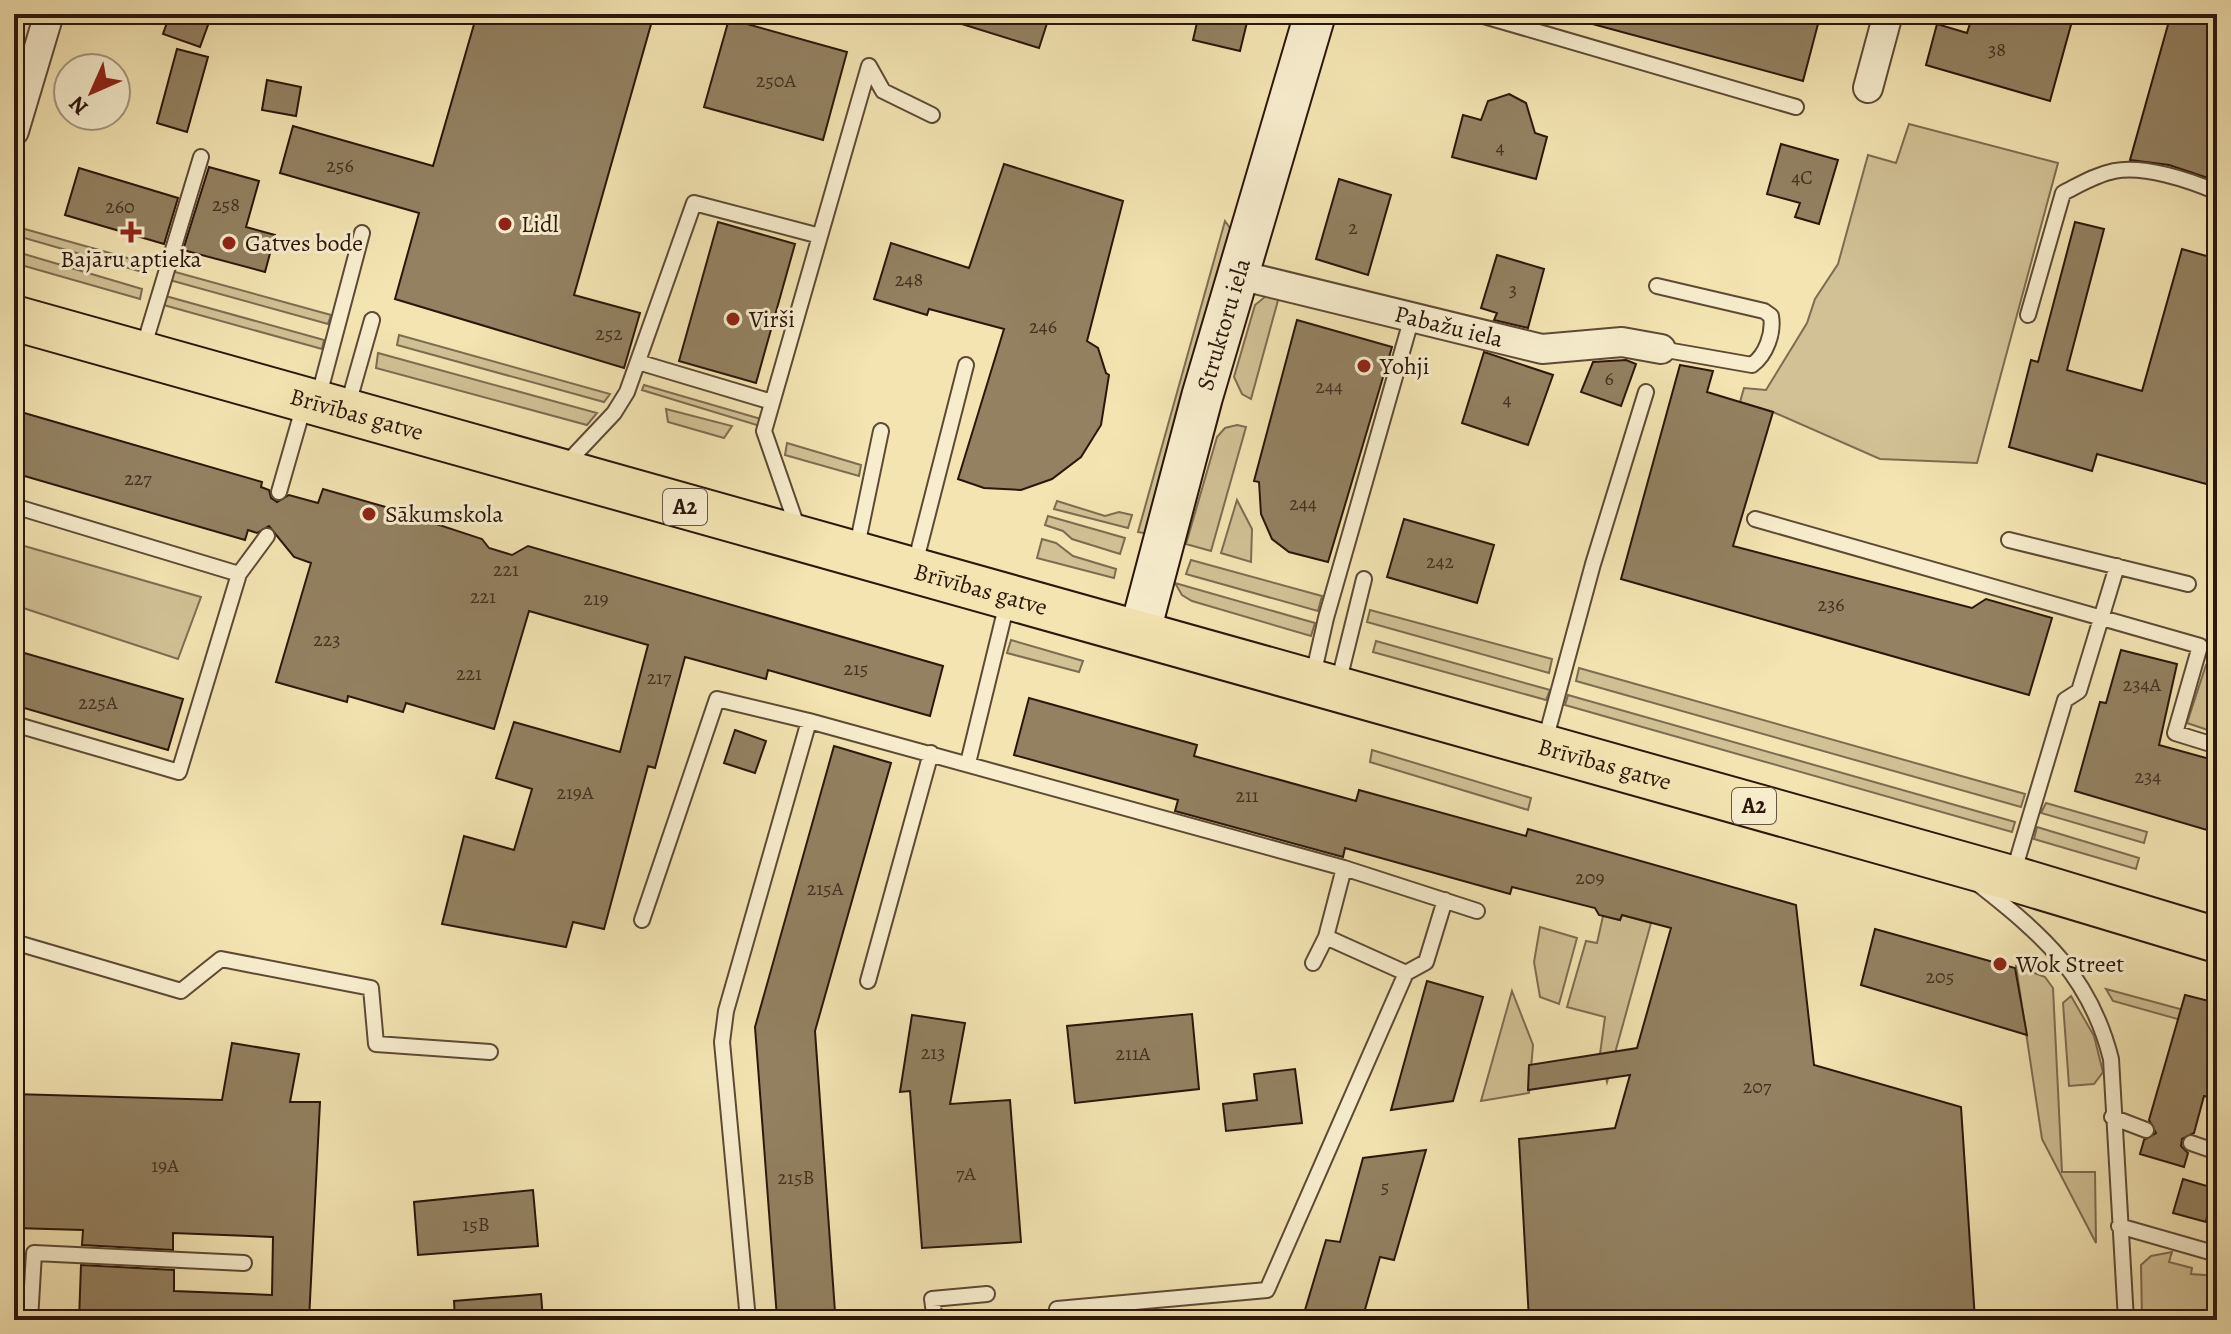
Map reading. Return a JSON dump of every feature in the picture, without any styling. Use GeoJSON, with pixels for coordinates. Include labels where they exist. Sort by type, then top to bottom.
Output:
{"type":"FeatureCollection","features":[{"type":"Feature","properties":{"kind":"highway","name":"Brīvības gatve"},"geometry":{"type":"LineString","coordinates":[[14,318],[2011,878],[2217,940]]}},
{"type":"Feature","properties":{"kind":"street"},"geometry":{"type":"LineString","coordinates":[[14,131],[49,14]]}},
{"type":"Feature","properties":{"kind":"street","name":"Struktoru iela"},"geometry":{"type":"LineString","coordinates":[[1139,635],[1202,397],[1315,14]]}},
{"type":"Feature","properties":{"kind":"street"},"geometry":{"type":"LineString","coordinates":[[1868,88],[1888,14]]}},
{"type":"Feature","properties":{"kind":"street","name":"Pabažu iela"},"geometry":{"type":"LineString","coordinates":[[1239,275],[1542,349],[1622,342],[1661,349]]}},
{"type":"Feature","properties":{"kind":"lane"},"geometry":{"type":"LineString","coordinates":[[1477,14],[1796,107]]}},
{"type":"Feature","properties":{"kind":"lane"},"geometry":{"type":"LineString","coordinates":[[802,541],[764,431],[869,66],[883,91],[932,115]]}},
{"type":"Feature","properties":{"kind":"lane"},"geometry":{"type":"LineString","coordinates":[[142,353],[201,157]]}},
{"type":"Feature","properties":{"kind":"lane"},"geometry":{"type":"LineString","coordinates":[[2028,315],[2063,193],[2098,175],[2119,170],[2154,174],[2217,192]]}},
{"type":"Feature","properties":{"kind":"lane"},"geometry":{"type":"LineString","coordinates":[[560,470],[614,413],[627,392],[694,203],[820,236]]}},
{"type":"Feature","properties":{"kind":"lane"},"geometry":{"type":"LineString","coordinates":[[323,405],[362,233]]}},
{"type":"Feature","properties":{"kind":"lane"},"geometry":{"type":"LineString","coordinates":[[1657,286],[1764,311],[1771,316],[1772,324],[1760,359],[1752,365],[1661,349]]}},
{"type":"Feature","properties":{"kind":"lane"},"geometry":{"type":"LineString","coordinates":[[1324,685],[1333,590],[1412,317]]}},
{"type":"Feature","properties":{"kind":"lane"},"geometry":{"type":"LineString","coordinates":[[279,492],[323,405],[372,320]]}},
{"type":"Feature","properties":{"kind":"lane"},"geometry":{"type":"LineString","coordinates":[[638,362],[772,402]]}},
{"type":"Feature","properties":{"kind":"lane"},"geometry":{"type":"LineString","coordinates":[[913,572],[966,365]]}},
{"type":"Feature","properties":{"kind":"lane"},"geometry":{"type":"LineString","coordinates":[[1544,747],[1593,564],[1646,392]]}},
{"type":"Feature","properties":{"kind":"lane"},"geometry":{"type":"LineString","coordinates":[[855,556],[881,431]]}},
{"type":"Feature","properties":{"kind":"lane"},"geometry":{"type":"LineString","coordinates":[[14,506],[239,574]]}},
{"type":"Feature","properties":{"kind":"lane"},"geometry":{"type":"LineString","coordinates":[[1755,519],[2200,646],[2175,733],[2217,746]]}},
{"type":"Feature","properties":{"kind":"lane"},"geometry":{"type":"LineString","coordinates":[[14,724],[179,772],[239,574],[267,536]]}},
{"type":"Feature","properties":{"kind":"lane"},"geometry":{"type":"LineString","coordinates":[[2009,540],[2188,584]]}},
{"type":"Feature","properties":{"kind":"lane"},"geometry":{"type":"LineString","coordinates":[[2011,878],[2065,700],[2079,691],[2117,566]]}},
{"type":"Feature","properties":{"kind":"lane"},"geometry":{"type":"LineString","coordinates":[[1324,685],[1364,579]]}},
{"type":"Feature","properties":{"kind":"lane"},"geometry":{"type":"LineString","coordinates":[[968,763],[1008,599]]}},
{"type":"Feature","properties":{"kind":"lane"},"geometry":{"type":"LineString","coordinates":[[642,920],[717,699],[968,763],[1344,868],[1477,911]]}},
{"type":"Feature","properties":{"kind":"lane"},"geometry":{"type":"LineString","coordinates":[[748,1320],[722,1042],[726,1011],[809,721]]}},
{"type":"Feature","properties":{"kind":"lane"},"geometry":{"type":"LineString","coordinates":[[868,981],[931,753]]}},
{"type":"Feature","properties":{"kind":"lane","name":"Brīvības gatve"},"geometry":{"type":"LineString","coordinates":[[1947,860],[2035,929],[2070,967],[2102,1022],[2111,1059],[2126,1320]]}},
{"type":"Feature","properties":{"kind":"lane"},"geometry":{"type":"LineString","coordinates":[[1313,963],[1326,937],[1344,868]]}},
{"type":"Feature","properties":{"kind":"lane"},"geometry":{"type":"LineString","coordinates":[[1058,1320],[1057,1309],[1267,1290],[1406,973],[1426,962],[1445,900]]}},
{"type":"Feature","properties":{"kind":"lane"},"geometry":{"type":"LineString","coordinates":[[1326,937],[1406,973]]}},
{"type":"Feature","properties":{"kind":"lane"},"geometry":{"type":"LineString","coordinates":[[14,942],[181,991],[221,959],[371,988],[376,1044],[490,1052]]}},
{"type":"Feature","properties":{"kind":"lane"},"geometry":{"type":"LineString","coordinates":[[2112,1117],[2146,1130]]}},
{"type":"Feature","properties":{"kind":"lane"},"geometry":{"type":"LineString","coordinates":[[2191,1143],[2217,1152]]}},
{"type":"Feature","properties":{"kind":"lane"},"geometry":{"type":"LineString","coordinates":[[2119,1226],[2217,1254]]}},
{"type":"Feature","properties":{"kind":"lane"},"geometry":{"type":"LineString","coordinates":[[30,1320],[34,1253],[244,1263]]}},
{"type":"Feature","properties":{"kind":"lane"},"geometry":{"type":"LineString","coordinates":[[935,1320],[932,1299],[987,1294]]}},
{"type":"Feature","properties":{"kind":"shaded area"},"geometry":{"type":"Polygon","coordinates":[[[1909,124],[2058,163],[1977,463],[1880,459],[1773,412],[1740,402],[1744,388],[1766,390],[1807,323],[1815,299],[1838,264],[1868,155],[1896,163],[1909,124]]]}},
{"type":"Feature","properties":{"kind":"shaded area"},"geometry":{"type":"Polygon","coordinates":[[[1225,221],[1234,234],[1149,534],[1138,532],[1225,221]]]}},
{"type":"Feature","properties":{"kind":"shaded area"},"geometry":{"type":"Polygon","coordinates":[[[14,226],[149,264],[146,273],[14,235],[14,226]]]}},
{"type":"Feature","properties":{"kind":"shaded area"},"geometry":{"type":"Polygon","coordinates":[[[14,251],[142,289],[140,299],[14,263],[14,251]]]}},
{"type":"Feature","properties":{"kind":"shaded area"},"geometry":{"type":"Polygon","coordinates":[[[168,270],[331,315],[328,324],[166,279],[168,270]]]}},
{"type":"Feature","properties":{"kind":"shaded area"},"geometry":{"type":"Polygon","coordinates":[[[1271,292],[1280,293],[1251,399],[1242,394],[1234,377],[1255,305],[1271,292]]]}},
{"type":"Feature","properties":{"kind":"shaded area"},"geometry":{"type":"Polygon","coordinates":[[[162,295],[324,340],[322,349],[160,304],[162,295]]]}},
{"type":"Feature","properties":{"kind":"shaded area"},"geometry":{"type":"Polygon","coordinates":[[[399,335],[610,394],[604,402],[397,345],[399,335]]]}},
{"type":"Feature","properties":{"kind":"shaded area"},"geometry":{"type":"Polygon","coordinates":[[[378,353],[597,413],[587,425],[376,368],[378,353]]]}},
{"type":"Feature","properties":{"kind":"shaded area"},"geometry":{"type":"Polygon","coordinates":[[[644,385],[761,419],[760,426],[642,390],[644,385]]]}},
{"type":"Feature","properties":{"kind":"shaded area"},"geometry":{"type":"Polygon","coordinates":[[[666,409],[732,426],[724,438],[668,422],[666,409]]]}},
{"type":"Feature","properties":{"kind":"shaded area"},"geometry":{"type":"Polygon","coordinates":[[[1237,425],[1246,427],[1211,551],[1186,544],[1217,437],[1225,428],[1237,425]]]}},
{"type":"Feature","properties":{"kind":"shaded area"},"geometry":{"type":"Polygon","coordinates":[[[787,443],[861,465],[859,476],[785,455],[787,443]]]}},
{"type":"Feature","properties":{"kind":"shaded area"},"geometry":{"type":"Polygon","coordinates":[[[1237,500],[1252,529],[1251,562],[1221,553],[1237,500]]]}},
{"type":"Feature","properties":{"kind":"shaded area"},"geometry":{"type":"Polygon","coordinates":[[[1057,501],[1105,516],[1119,512],[1132,515],[1128,528],[1054,509],[1057,501]]]}},
{"type":"Feature","properties":{"kind":"shaded area"},"geometry":{"type":"Polygon","coordinates":[[[1048,516],[1125,538],[1120,554],[1072,539],[1063,531],[1045,525],[1048,516]]]}},
{"type":"Feature","properties":{"kind":"shaded area"},"geometry":{"type":"Polygon","coordinates":[[[1042,539],[1056,543],[1073,556],[1116,569],[1114,578],[1037,558],[1042,539]]]}},
{"type":"Feature","properties":{"kind":"shaded area"},"geometry":{"type":"Polygon","coordinates":[[[14,543],[201,597],[178,659],[14,605],[14,543]]]}},
{"type":"Feature","properties":{"kind":"shaded area"},"geometry":{"type":"Polygon","coordinates":[[[1191,560],[1322,596],[1318,611],[1186,574],[1191,560]]]}},
{"type":"Feature","properties":{"kind":"shaded area"},"geometry":{"type":"Polygon","coordinates":[[[1175,583],[1315,623],[1311,636],[1192,601],[1182,595],[1175,583]]]}},
{"type":"Feature","properties":{"kind":"shaded area"},"geometry":{"type":"Polygon","coordinates":[[[1370,610],[1552,659],[1549,673],[1367,622],[1370,610]]]}},
{"type":"Feature","properties":{"kind":"shaded area"},"geometry":{"type":"Polygon","coordinates":[[[1011,640],[1083,661],[1079,672],[1007,653],[1011,640]]]}},
{"type":"Feature","properties":{"kind":"shaded area"},"geometry":{"type":"Polygon","coordinates":[[[1376,641],[1550,690],[1546,700],[1373,652],[1376,641]]]}},
{"type":"Feature","properties":{"kind":"shaded area"},"geometry":{"type":"Polygon","coordinates":[[[2206,665],[2217,668],[2217,733],[2187,723],[2206,665]]]}},
{"type":"Feature","properties":{"kind":"shaded area"},"geometry":{"type":"Polygon","coordinates":[[[1579,668],[2025,794],[2021,807],[1576,681],[1579,668]]]}},
{"type":"Feature","properties":{"kind":"shaded area"},"geometry":{"type":"Polygon","coordinates":[[[1568,695],[2015,822],[2012,832],[1565,705],[1568,695]]]}},
{"type":"Feature","properties":{"kind":"shaded area"},"geometry":{"type":"Polygon","coordinates":[[[1372,750],[1531,798],[1528,810],[1370,762],[1372,750]]]}},
{"type":"Feature","properties":{"kind":"shaded area"},"geometry":{"type":"Polygon","coordinates":[[[2046,803],[2147,832],[2144,843],[2041,813],[2046,803]]]}},
{"type":"Feature","properties":{"kind":"shaded area"},"geometry":{"type":"Polygon","coordinates":[[[2037,827],[2139,858],[2136,869],[2034,839],[2037,827]]]}},
{"type":"Feature","properties":{"kind":"shaded area"},"geometry":{"type":"Polygon","coordinates":[[[1622,915],[1651,923],[1607,1082],[1600,1054],[1605,1017],[1567,1007],[1586,941],[1597,943],[1603,916],[1620,920],[1622,915]]]}},
{"type":"Feature","properties":{"kind":"shaded area"},"geometry":{"type":"Polygon","coordinates":[[[1540,927],[1577,938],[1559,1004],[1540,997],[1534,962],[1540,927]]]}},
{"type":"Feature","properties":{"kind":"shaded area"},"geometry":{"type":"Polygon","coordinates":[[[2016,966],[2045,977],[2053,988],[2062,1172],[2095,1172],[2096,1243],[2042,1139],[2016,966]]]}},
{"type":"Feature","properties":{"kind":"shaded area"},"geometry":{"type":"Polygon","coordinates":[[[2106,989],[2217,1019],[2217,1030],[2113,1001],[2106,989]]]}},
{"type":"Feature","properties":{"kind":"shaded area"},"geometry":{"type":"Polygon","coordinates":[[[1512,991],[1533,1045],[1529,1093],[1481,1101],[1512,991]]]}},
{"type":"Feature","properties":{"kind":"shaded area"},"geometry":{"type":"Polygon","coordinates":[[[2071,996],[2094,1036],[2103,1072],[2094,1084],[2069,1086],[2063,1003],[2071,996]]]}},
{"type":"Feature","properties":{"kind":"shaded area"},"geometry":{"type":"Polygon","coordinates":[[[2172,1252],[2169,1262],[2192,1268],[2191,1274],[2217,1276],[2217,1320],[2142,1320],[2141,1265],[2151,1256],[2172,1252]]]}},
{"type":"Feature","properties":{"kind":"building"},"geometry":{"type":"Polygon","coordinates":[[[170,14],[212,14],[200,47],[163,34],[170,14]]]}},
{"type":"Feature","properties":{"kind":"building","name":"Lidl"},"geometry":{"type":"Polygon","coordinates":[[[477,14],[569,14],[599,23],[602,14],[654,14],[574,295],[640,313],[624,368],[395,299],[419,213],[280,173],[293,126],[433,166],[477,14]]]}},
{"type":"Feature","properties":{"kind":"building"},"geometry":{"type":"Polygon","coordinates":[[[950,14],[1050,14],[1039,48],[949,20],[950,14]]]}},
{"type":"Feature","properties":{"kind":"building"},"geometry":{"type":"Polygon","coordinates":[[[1199,14],[1249,14],[1240,51],[1193,40],[1199,14]]]}},
{"type":"Feature","properties":{"kind":"building"},"geometry":{"type":"Polygon","coordinates":[[[1586,14],[1782,14],[1818,24],[1803,81],[1585,22],[1586,14]]]}},
{"type":"Feature","properties":{"kind":"building"},"geometry":{"type":"Polygon","coordinates":[[[1973,14],[2074,14],[2050,101],[1926,65],[1937,24],[1967,33],[1973,14]]]}},
{"type":"Feature","properties":{"kind":"building"},"geometry":{"type":"Polygon","coordinates":[[[2171,14],[2217,14],[2217,181],[2169,165],[2130,160],[2171,14]]]}},
{"type":"Feature","properties":{"kind":"building"},"geometry":{"type":"Polygon","coordinates":[[[729,19],[847,52],[823,140],[704,107],[729,19]]]}},
{"type":"Feature","properties":{"kind":"building"},"geometry":{"type":"Polygon","coordinates":[[[177,49],[208,57],[187,132],[157,123],[177,49]]]}},
{"type":"Feature","properties":{"kind":"building"},"geometry":{"type":"Polygon","coordinates":[[[267,80],[301,87],[296,116],[262,110],[267,80]]]}},
{"type":"Feature","properties":{"kind":"building"},"geometry":{"type":"Polygon","coordinates":[[[1509,94],[1526,103],[1535,133],[1547,137],[1536,179],[1452,157],[1463,115],[1481,120],[1488,101],[1509,94]]]}},
{"type":"Feature","properties":{"kind":"building"},"geometry":{"type":"Polygon","coordinates":[[[1781,144],[1838,160],[1819,224],[1795,217],[1800,203],[1767,194],[1781,144]]]}},
{"type":"Feature","properties":{"kind":"building"},"geometry":{"type":"Polygon","coordinates":[[[1004,164],[1123,201],[1087,341],[1098,348],[1109,375],[1101,425],[1081,457],[1052,479],[1021,490],[984,488],[958,479],[1004,329],[929,309],[927,315],[874,299],[891,243],[969,268],[1004,164]]]}},
{"type":"Feature","properties":{"kind":"building"},"geometry":{"type":"Polygon","coordinates":[[[209,167],[259,181],[246,227],[275,235],[265,272],[183,250],[209,167]]]}},
{"type":"Feature","properties":{"kind":"building"},"geometry":{"type":"Polygon","coordinates":[[[79,168],[178,198],[164,244],[65,215],[79,168]]]}},
{"type":"Feature","properties":{"kind":"building"},"geometry":{"type":"Polygon","coordinates":[[[1339,179],[1391,195],[1368,275],[1316,259],[1339,179]]]}},
{"type":"Feature","properties":{"kind":"building","name":"Virši"},"geometry":{"type":"Polygon","coordinates":[[[718,222],[795,244],[756,383],[679,361],[718,222]]]}},
{"type":"Feature","properties":{"kind":"building"},"geometry":{"type":"Polygon","coordinates":[[[2075,222],[2104,229],[2067,370],[2142,391],[2182,249],[2217,259],[2217,487],[2097,454],[2092,471],[2009,447],[2031,360],[2038,362],[2075,222]]]}},
{"type":"Feature","properties":{"kind":"building"},"geometry":{"type":"Polygon","coordinates":[[[1497,255],[1544,269],[1528,328],[1494,320],[1497,313],[1481,308],[1497,255]]]}},
{"type":"Feature","properties":{"kind":"building"},"geometry":{"type":"Polygon","coordinates":[[[1297,320],[1392,347],[1328,562],[1289,552],[1272,539],[1261,514],[1259,482],[1254,481],[1297,320]]]}},
{"type":"Feature","properties":{"kind":"building"},"geometry":{"type":"Polygon","coordinates":[[[1484,352],[1553,375],[1528,445],[1462,423],[1484,352]]]}},
{"type":"Feature","properties":{"kind":"building"},"geometry":{"type":"Polygon","coordinates":[[[1626,360],[1636,364],[1621,406],[1581,392],[1593,362],[1626,360]]]}},
{"type":"Feature","properties":{"kind":"building"},"geometry":{"type":"Polygon","coordinates":[[[1680,365],[1713,371],[1707,392],[1773,412],[1733,546],[1972,608],[1986,599],[2052,618],[2029,695],[1621,579],[1680,365]]]}},
{"type":"Feature","properties":{"kind":"building"},"geometry":{"type":"Polygon","coordinates":[[[14,410],[262,482],[261,487],[269,490],[271,498],[277,502],[289,495],[318,503],[323,489],[431,520],[482,539],[489,548],[512,555],[528,546],[943,666],[930,716],[768,670],[766,679],[685,657],[655,768],[648,766],[604,929],[573,922],[566,947],[442,924],[464,836],[514,850],[532,789],[496,778],[514,722],[620,752],[648,645],[529,611],[494,729],[406,703],[403,712],[348,696],[347,702],[276,682],[311,563],[294,557],[269,526],[257,533],[248,530],[245,540],[14,473],[14,410]]]}},
{"type":"Feature","properties":{"kind":"building"},"geometry":{"type":"Polygon","coordinates":[[[1404,519],[1494,545],[1477,603],[1387,577],[1404,519]]]}},
{"type":"Feature","properties":{"kind":"building"},"geometry":{"type":"Polygon","coordinates":[[[14,650],[183,699],[168,750],[14,705],[14,650]]]}},
{"type":"Feature","properties":{"kind":"building"},"geometry":{"type":"Polygon","coordinates":[[[2121,650],[2177,664],[2159,745],[2217,761],[2217,833],[2075,791],[2100,702],[2106,703],[2121,650]]]}},
{"type":"Feature","properties":{"kind":"building"},"geometry":{"type":"Polygon","coordinates":[[[1029,698],[1197,745],[1194,756],[1356,801],[1359,790],[1526,836],[1528,829],[1796,905],[1814,1065],[1961,1107],[1975,1320],[1529,1320],[1519,1139],[1615,1128],[1630,1075],[1528,1090],[1529,1065],[1637,1048],[1671,928],[1622,915],[1620,920],[1599,915],[1595,908],[1512,887],[1510,894],[1345,848],[1343,857],[1175,811],[1178,800],[1014,755],[1029,698]]]}},
{"type":"Feature","properties":{"kind":"building"},"geometry":{"type":"Polygon","coordinates":[[[735,730],[766,741],[755,773],[724,763],[735,730]]]}},
{"type":"Feature","properties":{"kind":"building"},"geometry":{"type":"Polygon","coordinates":[[[834,746],[891,763],[815,1031],[835,1312],[777,1318],[755,1027],[834,746]]]}},
{"type":"Feature","properties":{"kind":"building"},"geometry":{"type":"Polygon","coordinates":[[[1875,929],[2015,968],[2027,1035],[1861,985],[1875,929]]]}},
{"type":"Feature","properties":{"kind":"building"},"geometry":{"type":"Polygon","coordinates":[[[1427,981],[1483,997],[1453,1101],[1391,1110],[1427,981]]]}},
{"type":"Feature","properties":{"kind":"building"},"geometry":{"type":"Polygon","coordinates":[[[2185,995],[2217,1003],[2217,1099],[2204,1096],[2194,1133],[2182,1139],[2181,1146],[2188,1153],[2184,1167],[2140,1154],[2144,1140],[2156,1133],[2149,1120],[2185,995]]]}},
{"type":"Feature","properties":{"kind":"building"},"geometry":{"type":"Polygon","coordinates":[[[1192,1014],[1199,1089],[1075,1103],[1067,1026],[1192,1014]]]}},
{"type":"Feature","properties":{"kind":"building"},"geometry":{"type":"Polygon","coordinates":[[[912,1015],[965,1023],[950,1104],[1010,1100],[1021,1242],[922,1248],[910,1091],[900,1092],[912,1015]]]}},
{"type":"Feature","properties":{"kind":"building"},"geometry":{"type":"Polygon","coordinates":[[[232,1043],[299,1054],[290,1102],[320,1102],[309,1320],[79,1320],[81,1265],[174,1270],[174,1291],[272,1295],[273,1237],[173,1233],[173,1250],[82,1245],[83,1230],[14,1228],[14,1094],[222,1100],[232,1043]]]}},
{"type":"Feature","properties":{"kind":"building"},"geometry":{"type":"Polygon","coordinates":[[[1295,1069],[1302,1123],[1226,1131],[1223,1104],[1257,1100],[1254,1074],[1295,1069]]]}},
{"type":"Feature","properties":{"kind":"building"},"geometry":{"type":"Polygon","coordinates":[[[1426,1150],[1394,1260],[1380,1257],[1362,1320],[1302,1320],[1326,1240],[1340,1242],[1363,1158],[1426,1150]]]}},
{"type":"Feature","properties":{"kind":"building"},"geometry":{"type":"Polygon","coordinates":[[[2183,1179],[2217,1189],[2217,1213],[2208,1211],[2206,1222],[2173,1213],[2183,1179]]]}},
{"type":"Feature","properties":{"kind":"building"},"geometry":{"type":"Polygon","coordinates":[[[533,1190],[538,1246],[418,1255],[414,1202],[533,1190]]]}},
{"type":"Feature","properties":{"kind":"building"},"geometry":{"type":"Polygon","coordinates":[[[541,1294],[543,1320],[455,1320],[454,1301],[541,1294]]]}},
{"type":"Feature","properties":{"kind":"place","name":"Lidl"},"geometry":{"type":"Point","coordinates":[505,224]}},
{"type":"Feature","properties":{"kind":"place","name":"Bajāru aptieka"},"geometry":{"type":"Point","coordinates":[131,232]}},
{"type":"Feature","properties":{"kind":"place","name":"Gatves bode"},"geometry":{"type":"Point","coordinates":[229,243]}},
{"type":"Feature","properties":{"kind":"place","name":"Virši"},"geometry":{"type":"Point","coordinates":[733,319]}},
{"type":"Feature","properties":{"kind":"place","name":"Yohji"},"geometry":{"type":"Point","coordinates":[1364,366]}},
{"type":"Feature","properties":{"kind":"place","name":"Sākumskola"},"geometry":{"type":"Point","coordinates":[369,514]}},
{"type":"Feature","properties":{"kind":"place","name":"Wok Street"},"geometry":{"type":"Point","coordinates":[2000,964]}}]}
